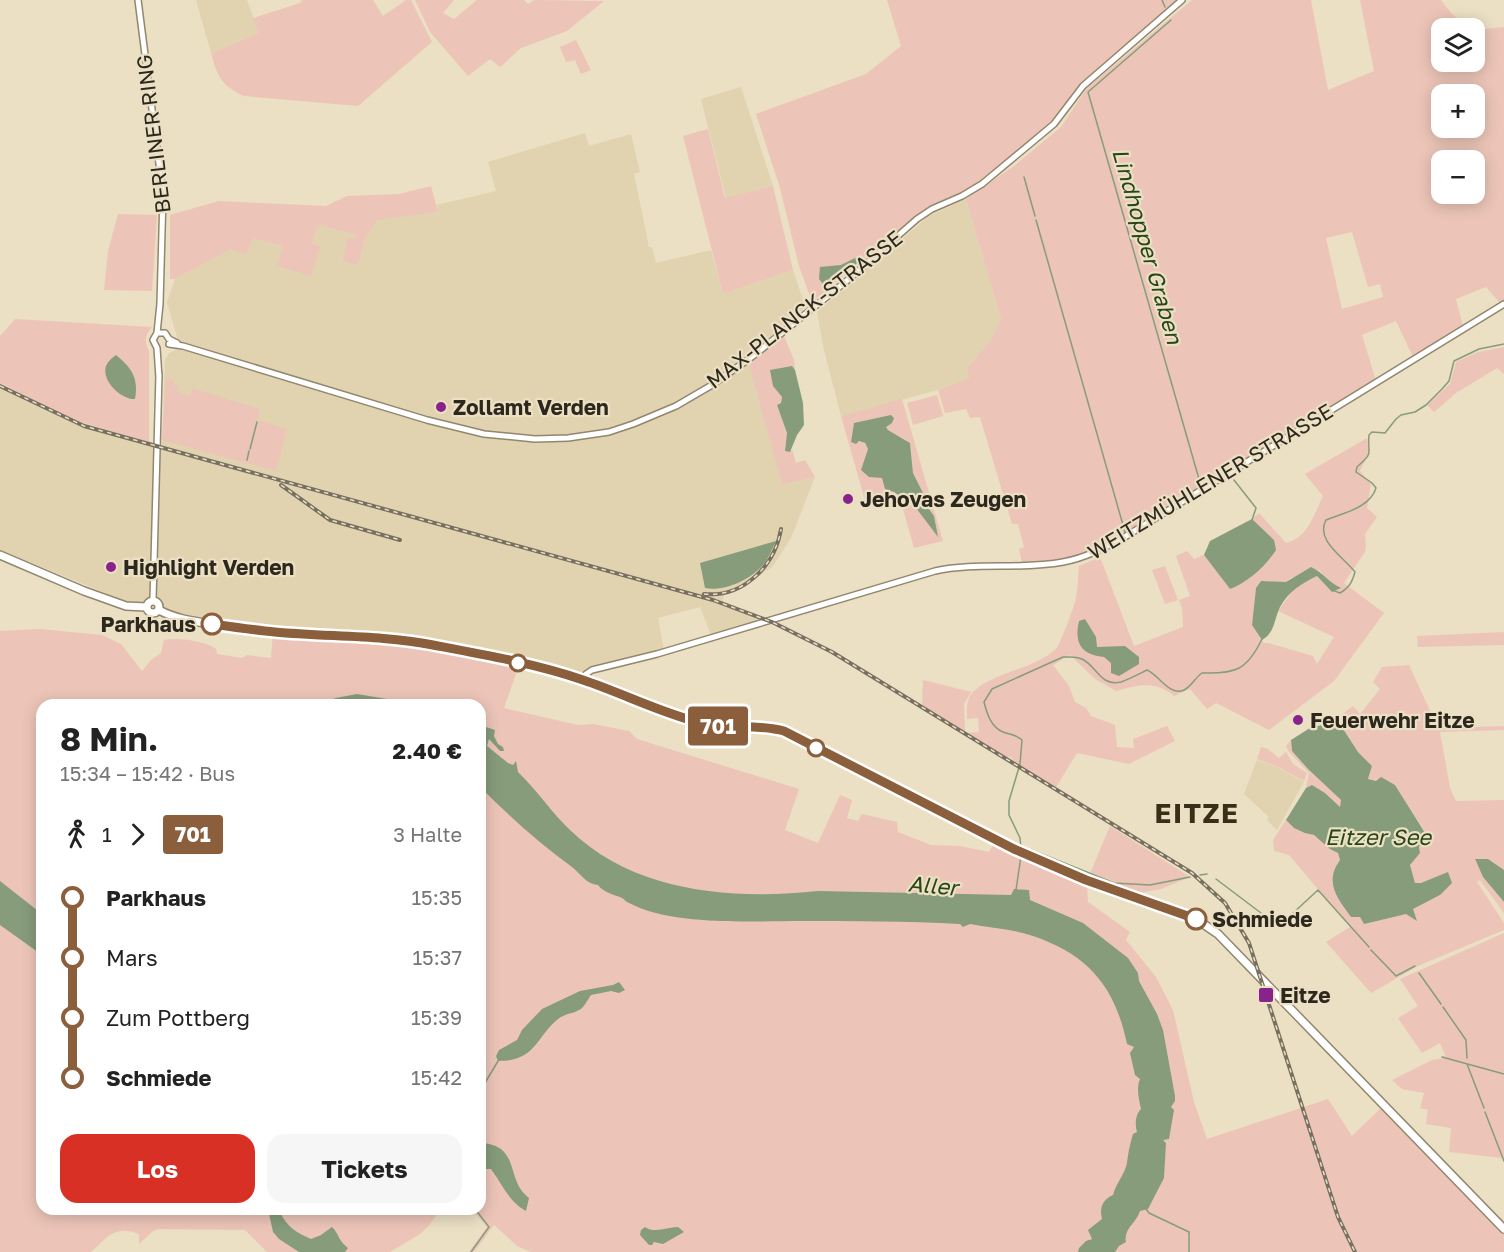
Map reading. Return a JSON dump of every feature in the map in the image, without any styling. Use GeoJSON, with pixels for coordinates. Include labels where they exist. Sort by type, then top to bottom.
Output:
{"type":"FeatureCollection","features":[{"type":"Feature","properties":{"kind":"main road"},"geometry":{"type":"LineString","coordinates":[[0,555],[79,589],[126,606],[146,608],[151,613],[159,610]]}},
{"type":"Feature","properties":{"kind":"main road"},"geometry":{"type":"LineString","coordinates":[[146,608],[153,600],[158,603],[159,610]]}},
{"type":"Feature","properties":{"kind":"main road"},"geometry":{"type":"LineString","coordinates":[[159,610],[180,619],[243,628],[275,632],[376,637],[432,645],[552,670],[584,680],[680,718],[718,726],[761,727],[784,731],[1014,849],[1086,880],[1203,922],[1218,934],[1504,1229]]}},
{"type":"Feature","properties":{"kind":"street","name":"BERLINER RING"},"geometry":{"type":"LineString","coordinates":[[138,0],[162,183],[160,333],[153,339],[159,348]]}},
{"type":"Feature","properties":{"kind":"street","name":"MAX-PLANCK-STRASSE"},"geometry":{"type":"LineString","coordinates":[[169,342],[427,420],[484,434],[536,439],[568,438],[609,432],[633,424],[676,406],[712,385],[753,356],[849,279],[917,219],[982,184],[1054,124],[1083,86],[1182,0]]}},
{"type":"Feature","properties":{"kind":"street","name":"WEITZMÜHLENER STRASSE"},"geometry":{"type":"LineString","coordinates":[[584,680],[588,672],[597,668],[657,654],[935,571],[968,566],[1046,564],[1075,560],[1091,554],[1123,538],[1504,304]]}},
{"type":"Feature","properties":{"kind":"street"},"geometry":{"type":"LineString","coordinates":[[153,600],[159,348],[169,342],[167,335],[160,333]]}},
{"type":"Feature","properties":{"kind":"shaded area"},"geometry":{"type":"Polygon","coordinates":[[[196,0],[247,0],[259,33],[211,53],[196,0]]]}},
{"type":"Feature","properties":{"kind":"shaded area"},"geometry":{"type":"Polygon","coordinates":[[[302,0],[373,0],[383,16],[406,0],[411,0],[432,42],[358,106],[244,96],[225,84],[218,75],[211,53],[259,33],[253,18],[300,3],[302,0]]]}},
{"type":"Feature","properties":{"kind":"shaded area"},"geometry":{"type":"Polygon","coordinates":[[[415,0],[454,0],[443,13],[454,19],[477,0],[524,0],[528,4],[534,0],[604,1],[567,31],[521,48],[500,67],[490,59],[468,76],[430,32],[415,0]]]}},
{"type":"Feature","properties":{"kind":"shaded area"},"geometry":{"type":"Polygon","coordinates":[[[887,0],[1177,0],[1080,85],[1053,120],[1003,163],[968,190],[929,208],[909,222],[812,302],[799,266],[780,188],[756,114],[866,74],[901,46],[887,0]]]}},
{"type":"Feature","properties":{"kind":"shaded area"},"geometry":{"type":"Polygon","coordinates":[[[1192,0],[1311,0],[1328,90],[1374,71],[1360,0],[1441,0],[1457,18],[1431,18],[1431,72],[1485,72],[1485,29],[1504,27],[1504,301],[1500,303],[1486,287],[1456,299],[1463,326],[1413,357],[1396,321],[1362,335],[1376,381],[1090,553],[1077,557],[1022,563],[1019,549],[1024,547],[1018,524],[1012,524],[980,417],[970,418],[966,409],[945,413],[938,390],[969,378],[967,368],[991,340],[1001,319],[966,199],[1014,166],[1061,127],[1087,88],[1192,0]],[[1352,232],[1326,238],[1342,309],[1383,297],[1380,284],[1368,287],[1352,232]]]}},
{"type":"Feature","properties":{"kind":"shaded area"},"geometry":{"type":"Polygon","coordinates":[[[576,40],[591,70],[581,74],[575,60],[566,62],[560,47],[576,40]]]}},
{"type":"Feature","properties":{"kind":"shaded area"},"geometry":{"type":"Polygon","coordinates":[[[741,87],[773,186],[726,198],[701,99],[741,87]]]}},
{"type":"Feature","properties":{"kind":"shaded area"},"geometry":{"type":"Polygon","coordinates":[[[708,129],[725,198],[773,186],[793,270],[723,294],[683,136],[708,129]]]}},
{"type":"Feature","properties":{"kind":"shaded area"},"geometry":{"type":"Polygon","coordinates":[[[585,133],[589,146],[631,134],[640,172],[634,174],[649,247],[652,247],[656,263],[711,250],[723,294],[793,270],[804,303],[802,310],[748,355],[782,485],[815,477],[791,538],[773,566],[748,584],[724,591],[723,601],[764,620],[711,635],[700,607],[658,618],[664,651],[597,667],[579,675],[505,659],[274,631],[173,614],[162,608],[135,605],[0,550],[0,383],[23,396],[162,446],[165,360],[169,353],[175,350],[178,340],[167,302],[175,279],[253,237],[283,246],[320,246],[312,243],[318,225],[356,235],[354,239],[358,265],[366,236],[377,219],[438,212],[437,205],[496,191],[488,162],[585,133]]]}},
{"type":"Feature","properties":{"kind":"shaded area"},"geometry":{"type":"Polygon","coordinates":[[[431,186],[438,212],[377,220],[366,236],[358,265],[343,261],[347,238],[354,239],[356,235],[318,225],[312,243],[320,246],[311,276],[277,266],[283,246],[253,238],[246,255],[231,249],[175,279],[170,279],[170,215],[219,201],[326,206],[347,196],[399,194],[431,186]]]}},
{"type":"Feature","properties":{"kind":"shaded area"},"geometry":{"type":"Polygon","coordinates":[[[966,199],[1001,319],[991,340],[967,368],[969,378],[938,390],[841,416],[817,312],[929,216],[966,199]]]}},
{"type":"Feature","properties":{"kind":"shaded area"},"geometry":{"type":"Polygon","coordinates":[[[118,214],[157,215],[152,291],[104,290],[108,251],[118,214]]]}},
{"type":"Feature","properties":{"kind":"shaded area"},"geometry":{"type":"Polygon","coordinates":[[[15,319],[152,327],[146,342],[149,351],[149,443],[64,416],[0,383],[0,336],[15,319]]]}},
{"type":"Feature","properties":{"kind":"shaded area"},"geometry":{"type":"Polygon","coordinates":[[[784,336],[794,360],[795,370],[792,366],[773,386],[782,397],[781,403],[777,405],[787,433],[785,450],[790,452],[792,449],[796,463],[805,460],[815,477],[782,485],[749,364],[784,336]]]}},
{"type":"Feature","properties":{"kind":"shaded area"},"geometry":{"type":"Polygon","coordinates":[[[1504,347],[1504,374],[1497,368],[1456,393],[1434,412],[1427,405],[1450,384],[1456,362],[1478,352],[1504,347]]]}},
{"type":"Feature","properties":{"kind":"shaded area"},"geometry":{"type":"Polygon","coordinates":[[[166,378],[174,381],[173,385],[179,386],[177,392],[190,396],[192,388],[260,409],[257,420],[287,429],[276,471],[162,440],[166,378]]]}},
{"type":"Feature","properties":{"kind":"shaded area"},"geometry":{"type":"Polygon","coordinates":[[[937,395],[943,416],[913,425],[907,403],[937,395]]]}},
{"type":"Feature","properties":{"kind":"shaded area"},"geometry":{"type":"Polygon","coordinates":[[[902,399],[943,541],[914,548],[903,509],[887,498],[866,504],[841,416],[902,399]],[[854,423],[851,442],[865,444],[868,449],[864,461],[882,478],[890,490],[920,512],[934,532],[934,516],[927,506],[913,473],[911,448],[906,440],[886,427],[854,423]]]}},
{"type":"Feature","properties":{"kind":"shaded area"},"geometry":{"type":"Polygon","coordinates":[[[1367,438],[1369,453],[1360,471],[1371,484],[1367,508],[1377,517],[1365,534],[1365,552],[1344,583],[1384,613],[1334,681],[1269,730],[1216,703],[1207,709],[1190,689],[1174,696],[1160,688],[1146,685],[1116,691],[1095,679],[1070,655],[1053,665],[1069,686],[1075,702],[1086,708],[1091,716],[1115,725],[1117,747],[1134,748],[1133,739],[1167,726],[1175,741],[1129,764],[1077,753],[1055,789],[1022,771],[1010,756],[1007,758],[967,733],[979,732],[978,718],[967,719],[968,701],[973,692],[992,679],[1036,662],[1056,649],[1075,602],[1079,566],[1100,557],[1134,646],[1183,627],[1179,600],[1190,596],[1176,556],[1187,551],[1194,559],[1204,555],[1230,589],[1274,540],[1252,519],[1259,513],[1286,543],[1305,531],[1323,496],[1305,474],[1367,438]],[[1319,570],[1291,578],[1286,582],[1261,581],[1256,588],[1252,625],[1264,643],[1313,656],[1317,664],[1334,637],[1278,611],[1297,585],[1317,576],[1332,592],[1333,584],[1319,570]]]}},
{"type":"Feature","properties":{"kind":"shaded area"},"geometry":{"type":"Polygon","coordinates":[[[1165,566],[1178,600],[1165,604],[1152,570],[1165,566]]]}},
{"type":"Feature","properties":{"kind":"shaded area"},"geometry":{"type":"Polygon","coordinates":[[[40,629],[102,635],[121,644],[142,671],[161,653],[164,640],[191,640],[211,646],[216,649],[217,654],[242,658],[247,655],[271,658],[273,633],[392,641],[483,657],[519,665],[504,708],[578,725],[593,724],[629,731],[637,739],[799,789],[785,830],[818,843],[840,795],[852,800],[847,818],[858,821],[862,814],[897,822],[898,832],[931,845],[960,846],[989,852],[994,843],[1087,884],[1088,902],[1130,932],[1126,940],[1156,977],[1173,1010],[1194,1102],[1207,1139],[1328,1099],[1352,1136],[1381,1108],[1504,1233],[1504,1252],[531,1252],[517,1246],[494,1225],[474,1252],[469,1252],[487,1227],[477,1215],[486,1215],[486,699],[36,699],[36,1215],[437,1215],[420,1234],[390,1252],[267,1252],[245,1230],[158,1229],[139,1244],[139,1234],[123,1231],[112,1234],[91,1252],[0,1252],[0,631],[40,629]]]}},
{"type":"Feature","properties":{"kind":"shaded area"},"geometry":{"type":"Polygon","coordinates":[[[1504,632],[1504,645],[1418,647],[1417,636],[1504,632]]]}},
{"type":"Feature","properties":{"kind":"shaded area"},"geometry":{"type":"Polygon","coordinates":[[[1409,665],[1438,728],[1504,726],[1504,730],[1440,732],[1450,788],[1456,801],[1504,800],[1504,870],[1488,859],[1475,860],[1483,877],[1504,902],[1504,913],[1480,880],[1477,882],[1504,923],[1504,930],[1418,966],[1371,993],[1326,942],[1350,927],[1289,855],[1274,851],[1273,840],[1286,820],[1315,836],[1338,853],[1340,860],[1333,876],[1334,890],[1351,917],[1406,914],[1416,919],[1412,909],[1440,895],[1448,873],[1415,884],[1410,865],[1420,853],[1419,847],[1422,842],[1432,843],[1395,785],[1368,779],[1372,766],[1358,752],[1337,718],[1353,706],[1360,714],[1380,689],[1373,682],[1382,667],[1409,665]]]}},
{"type":"Feature","properties":{"kind":"shaded area"},"geometry":{"type":"Polygon","coordinates":[[[923,680],[971,692],[964,704],[965,732],[922,705],[923,680]]]}},
{"type":"Feature","properties":{"kind":"shaded area"},"geometry":{"type":"Polygon","coordinates":[[[1291,740],[1292,751],[1341,800],[1340,808],[1325,793],[1312,785],[1306,788],[1309,773],[1289,752],[1286,746],[1291,740]]]}},
{"type":"Feature","properties":{"kind":"shaded area"},"geometry":{"type":"Polygon","coordinates":[[[1261,747],[1268,749],[1279,758],[1286,752],[1293,764],[1307,773],[1304,781],[1257,759],[1261,747]]]}},
{"type":"Feature","properties":{"kind":"shaded area"},"geometry":{"type":"Polygon","coordinates":[[[1257,760],[1277,767],[1304,782],[1277,830],[1267,820],[1269,817],[1244,794],[1257,760]]]}},
{"type":"Feature","properties":{"kind":"shaded area"},"geometry":{"type":"Polygon","coordinates":[[[1110,826],[1190,877],[1161,889],[1138,893],[1089,876],[1110,826]]]}},
{"type":"Feature","properties":{"kind":"shaded area"},"geometry":{"type":"Polygon","coordinates":[[[1504,933],[1504,1163],[1502,1158],[1449,1152],[1451,1128],[1426,1124],[1428,1110],[1420,1108],[1424,1093],[1402,1089],[1392,1080],[1432,1060],[1444,1058],[1445,1055],[1440,1043],[1422,1053],[1398,1018],[1418,1006],[1400,979],[1504,933]]]}},
{"type":"Feature","properties":{"kind":"water"},"geometry":{"type":"Polygon","coordinates":[[[857,257],[860,260],[831,284],[823,284],[819,279],[820,267],[841,265],[857,257]]]}},
{"type":"Feature","properties":{"kind":"water"},"geometry":{"type":"Polygon","coordinates":[[[116,355],[133,374],[136,385],[135,399],[119,393],[107,378],[106,366],[116,355]]]}},
{"type":"Feature","properties":{"kind":"water"},"geometry":{"type":"Polygon","coordinates":[[[792,366],[803,403],[804,425],[790,452],[785,451],[787,433],[777,405],[781,403],[782,397],[773,386],[770,370],[792,366]]]}},
{"type":"Feature","properties":{"kind":"water"},"geometry":{"type":"Polygon","coordinates":[[[891,415],[894,418],[892,423],[886,427],[910,443],[913,473],[927,506],[934,516],[938,537],[916,508],[894,492],[885,489],[882,478],[869,477],[861,470],[868,449],[865,443],[851,442],[854,423],[891,415]]]}},
{"type":"Feature","properties":{"kind":"water"},"geometry":{"type":"Polygon","coordinates":[[[1252,519],[1274,540],[1276,550],[1256,573],[1230,589],[1204,555],[1210,541],[1252,519]]]}},
{"type":"Feature","properties":{"kind":"water"},"geometry":{"type":"Polygon","coordinates":[[[776,541],[764,564],[751,576],[736,584],[720,588],[705,588],[700,563],[776,541]]]}},
{"type":"Feature","properties":{"kind":"water"},"geometry":{"type":"Polygon","coordinates":[[[1311,567],[1341,588],[1332,592],[1317,576],[1301,585],[1283,602],[1272,630],[1262,640],[1252,625],[1256,588],[1261,581],[1286,582],[1311,567]]]}},
{"type":"Feature","properties":{"kind":"water"},"geometry":{"type":"Polygon","coordinates":[[[1085,619],[1096,637],[1097,647],[1125,646],[1139,657],[1139,664],[1119,676],[1111,673],[1111,663],[1104,657],[1085,651],[1079,642],[1079,621],[1085,619]]]}},
{"type":"Feature","properties":{"kind":"water"},"geometry":{"type":"Polygon","coordinates":[[[357,694],[387,699],[333,699],[357,694]]]}},
{"type":"Feature","properties":{"kind":"water","name":"Eitzer See"},"geometry":{"type":"Polygon","coordinates":[[[1338,721],[1358,752],[1372,766],[1368,779],[1376,781],[1381,777],[1395,785],[1432,844],[1422,842],[1419,847],[1420,853],[1410,865],[1415,883],[1421,883],[1448,872],[1452,883],[1440,895],[1413,909],[1417,921],[1406,914],[1364,924],[1360,917],[1351,917],[1334,890],[1333,876],[1340,860],[1338,853],[1314,835],[1294,828],[1286,820],[1306,788],[1312,785],[1340,807],[1341,800],[1292,751],[1291,740],[1310,728],[1338,721]]]}},
{"type":"Feature","properties":{"kind":"water"},"geometry":{"type":"Polygon","coordinates":[[[486,727],[495,730],[494,736],[504,751],[500,751],[489,739],[487,746],[508,763],[513,765],[516,761],[518,772],[570,830],[596,851],[624,867],[655,879],[686,888],[753,894],[818,891],[1011,895],[1014,889],[1029,890],[1030,900],[1083,923],[1128,958],[1138,973],[1139,981],[1163,1030],[1175,1101],[1171,1107],[1174,1110],[1169,1139],[1163,1140],[1166,1143],[1164,1178],[1148,1209],[1140,1211],[1126,1233],[1126,1242],[1115,1252],[1078,1252],[1086,1241],[1092,1239],[1088,1230],[1102,1219],[1103,1204],[1113,1195],[1124,1171],[1133,1134],[1137,1132],[1137,1117],[1141,1109],[1138,1090],[1140,1079],[1135,1075],[1130,1053],[1134,1047],[1127,1044],[1122,1024],[1107,990],[1084,963],[1070,953],[1033,936],[970,924],[963,927],[960,924],[900,922],[713,921],[667,916],[628,903],[587,881],[486,793],[486,727]]]}},
{"type":"Feature","properties":{"kind":"water"},"geometry":{"type":"Polygon","coordinates":[[[1475,859],[1488,859],[1504,870],[1504,902],[1483,877],[1475,859]]]}},
{"type":"Feature","properties":{"kind":"water"},"geometry":{"type":"Polygon","coordinates":[[[0,881],[36,909],[36,951],[0,925],[0,881]]]}},
{"type":"Feature","properties":{"kind":"water"},"geometry":{"type":"Polygon","coordinates":[[[619,982],[625,990],[619,993],[611,991],[591,995],[581,1009],[558,1019],[550,1026],[528,1053],[511,1060],[498,1061],[496,1056],[499,1050],[517,1040],[522,1030],[542,1009],[580,991],[619,982]]]}},
{"type":"Feature","properties":{"kind":"water"},"geometry":{"type":"Polygon","coordinates":[[[486,1144],[494,1145],[508,1157],[517,1182],[529,1198],[526,1211],[510,1198],[491,1169],[486,1169],[486,1144]]]}},
{"type":"Feature","properties":{"kind":"water"},"geometry":{"type":"Polygon","coordinates":[[[269,1215],[281,1215],[291,1227],[311,1239],[332,1227],[348,1248],[345,1252],[299,1252],[279,1239],[273,1232],[269,1215]]]}},
{"type":"Feature","properties":{"kind":"water"},"geometry":{"type":"Polygon","coordinates":[[[645,1227],[657,1230],[678,1227],[684,1232],[663,1244],[654,1242],[649,1245],[640,1235],[641,1230],[645,1227]]]}},
{"type":"Feature","properties":{"kind":"waterway","name":"Lindhopper Graben"},"geometry":{"type":"LineString","coordinates":[[1162,0],[1165,7]]}},
{"type":"Feature","properties":{"kind":"waterway","name":"Lindhopper Graben"},"geometry":{"type":"LineString","coordinates":[[1171,20],[1088,92],[1201,486],[1227,471]]}},
{"type":"Feature","properties":{"kind":"waterway"},"geometry":{"type":"LineString","coordinates":[[1024,177],[1035,216]]}},
{"type":"Feature","properties":{"kind":"waterway"},"geometry":{"type":"LineString","coordinates":[[1036,220],[1125,532]]}},
{"type":"Feature","properties":{"kind":"waterway"},"geometry":{"type":"LineString","coordinates":[[1332,590],[1340,593],[1343,591],[1350,584],[1355,572],[1327,542],[1324,528],[1326,520],[1355,509],[1373,495],[1376,488],[1356,472],[1357,467],[1369,453],[1369,435],[1372,432],[1385,433],[1401,415],[1415,412],[1426,405],[1449,381],[1454,361],[1479,349],[1504,344]]}},
{"type":"Feature","properties":{"kind":"waterway"},"geometry":{"type":"LineString","coordinates":[[250,449],[257,422]]}},
{"type":"Feature","properties":{"kind":"waterway"},"geometry":{"type":"LineString","coordinates":[[247,460],[249,451]]}},
{"type":"Feature","properties":{"kind":"waterway","name":"Lindhopper Graben"},"geometry":{"type":"LineString","coordinates":[[1234,480],[1256,508],[1252,520]]}},
{"type":"Feature","properties":{"kind":"waterway"},"geometry":{"type":"LineString","coordinates":[[1021,848],[1020,838],[1009,815],[1009,801],[1020,764],[1022,740],[999,730],[990,720],[984,702],[992,689],[1063,657],[1070,657],[1080,658],[1087,662],[1108,682],[1121,682],[1147,670],[1169,688],[1179,691],[1186,689],[1202,673],[1232,671],[1239,668],[1251,658],[1262,639]]}},
{"type":"Feature","properties":{"kind":"waterway"},"geometry":{"type":"LineString","coordinates":[[1022,846],[1114,883],[1150,885],[1190,877]]}},
{"type":"Feature","properties":{"kind":"waterway"},"geometry":{"type":"LineString","coordinates":[[1016,890],[1021,856]]}},
{"type":"Feature","properties":{"kind":"waterway"},"geometry":{"type":"LineString","coordinates":[[1200,875],[1207,874]]}},
{"type":"Feature","properties":{"kind":"waterway"},"geometry":{"type":"LineString","coordinates":[[1216,879],[1261,913]]}},
{"type":"Feature","properties":{"kind":"waterway"},"geometry":{"type":"LineString","coordinates":[[1268,917],[1279,926],[1318,890],[1369,947]]}},
{"type":"Feature","properties":{"kind":"waterway"},"geometry":{"type":"LineString","coordinates":[[1371,950],[1396,976],[1415,966]]}},
{"type":"Feature","properties":{"kind":"waterway"},"geometry":{"type":"LineString","coordinates":[[1419,973],[1441,1004]]}},
{"type":"Feature","properties":{"kind":"waterway"},"geometry":{"type":"LineString","coordinates":[[1443,1007],[1466,1040],[1467,1058]]}},
{"type":"Feature","properties":{"kind":"waterway"},"geometry":{"type":"LineString","coordinates":[[1442,1057],[1504,1074]]}},
{"type":"Feature","properties":{"kind":"waterway"},"geometry":{"type":"LineString","coordinates":[[486,1081],[498,1061]]}},
{"type":"Feature","properties":{"kind":"waterway"},"geometry":{"type":"LineString","coordinates":[[1467,1064],[1484,1108]]}},
{"type":"Feature","properties":{"kind":"waterway"},"geometry":{"type":"LineString","coordinates":[[1485,1112],[1504,1161]]}},
{"type":"Feature","properties":{"kind":"waterway"},"geometry":{"type":"LineString","coordinates":[[1146,1209],[1149,1213],[1189,1232],[1189,1252]]}},
{"type":"Feature","properties":{"kind":"waterway"},"geometry":{"type":"LineString","coordinates":[[471,1252],[489,1227],[480,1215]]}},
{"type":"Feature","properties":{"kind":"railway"},"geometry":{"type":"LineString","coordinates":[[0,386],[84,426],[713,600],[772,622],[832,652],[1192,873],[1225,903],[1249,943],[1338,1217],[1355,1252]]}},
{"type":"Feature","properties":{"kind":"railway"},"geometry":{"type":"LineString","coordinates":[[281,485],[330,520],[400,540]]}},
{"type":"Feature","properties":{"kind":"railway"},"geometry":{"type":"LineString","coordinates":[[704,594],[732,591],[755,577],[772,555],[781,529]]}},
{"type":"Feature","properties":{"kind":"bus line","name":"701"},"geometry":{"type":"LineString","coordinates":[[212,624],[275,632],[376,637],[432,645],[556,671],[680,718],[718,726],[761,727],[784,731],[1014,849],[1086,880],[1196,919]]}},
{"type":"Feature","properties":{"kind":"place","name":"Zollamt Verden"},"geometry":{"type":"Point","coordinates":[441,407]}},
{"type":"Feature","properties":{"kind":"place","name":"Jehovas Zeugen"},"geometry":{"type":"Point","coordinates":[848,499]}},
{"type":"Feature","properties":{"kind":"place","name":"Highlight Verden"},"geometry":{"type":"Point","coordinates":[111,567]}},
{"type":"Feature","properties":{"kind":"place","name":"Parkhaus"},"geometry":{"type":"Point","coordinates":[212,624]}},
{"type":"Feature","properties":{"kind":"place","name":"Feuerwehr Eitze"},"geometry":{"type":"Point","coordinates":[1298,720]}},
{"type":"Feature","properties":{"kind":"place","name":"Schmiede"},"geometry":{"type":"Point","coordinates":[1196,919]}},
{"type":"Feature","properties":{"kind":"place","name":"Eitze"},"geometry":{"type":"Point","coordinates":[1266,995]}},
{"type":"Feature","properties":{"kind":"district","name":"EITZE"},"geometry":{"type":"Point","coordinates":[1197,813]}},
{"type":"Feature","properties":{"kind":"water label","name":"Aller"},"geometry":{"type":"Point","coordinates":[933,885]}}]}
